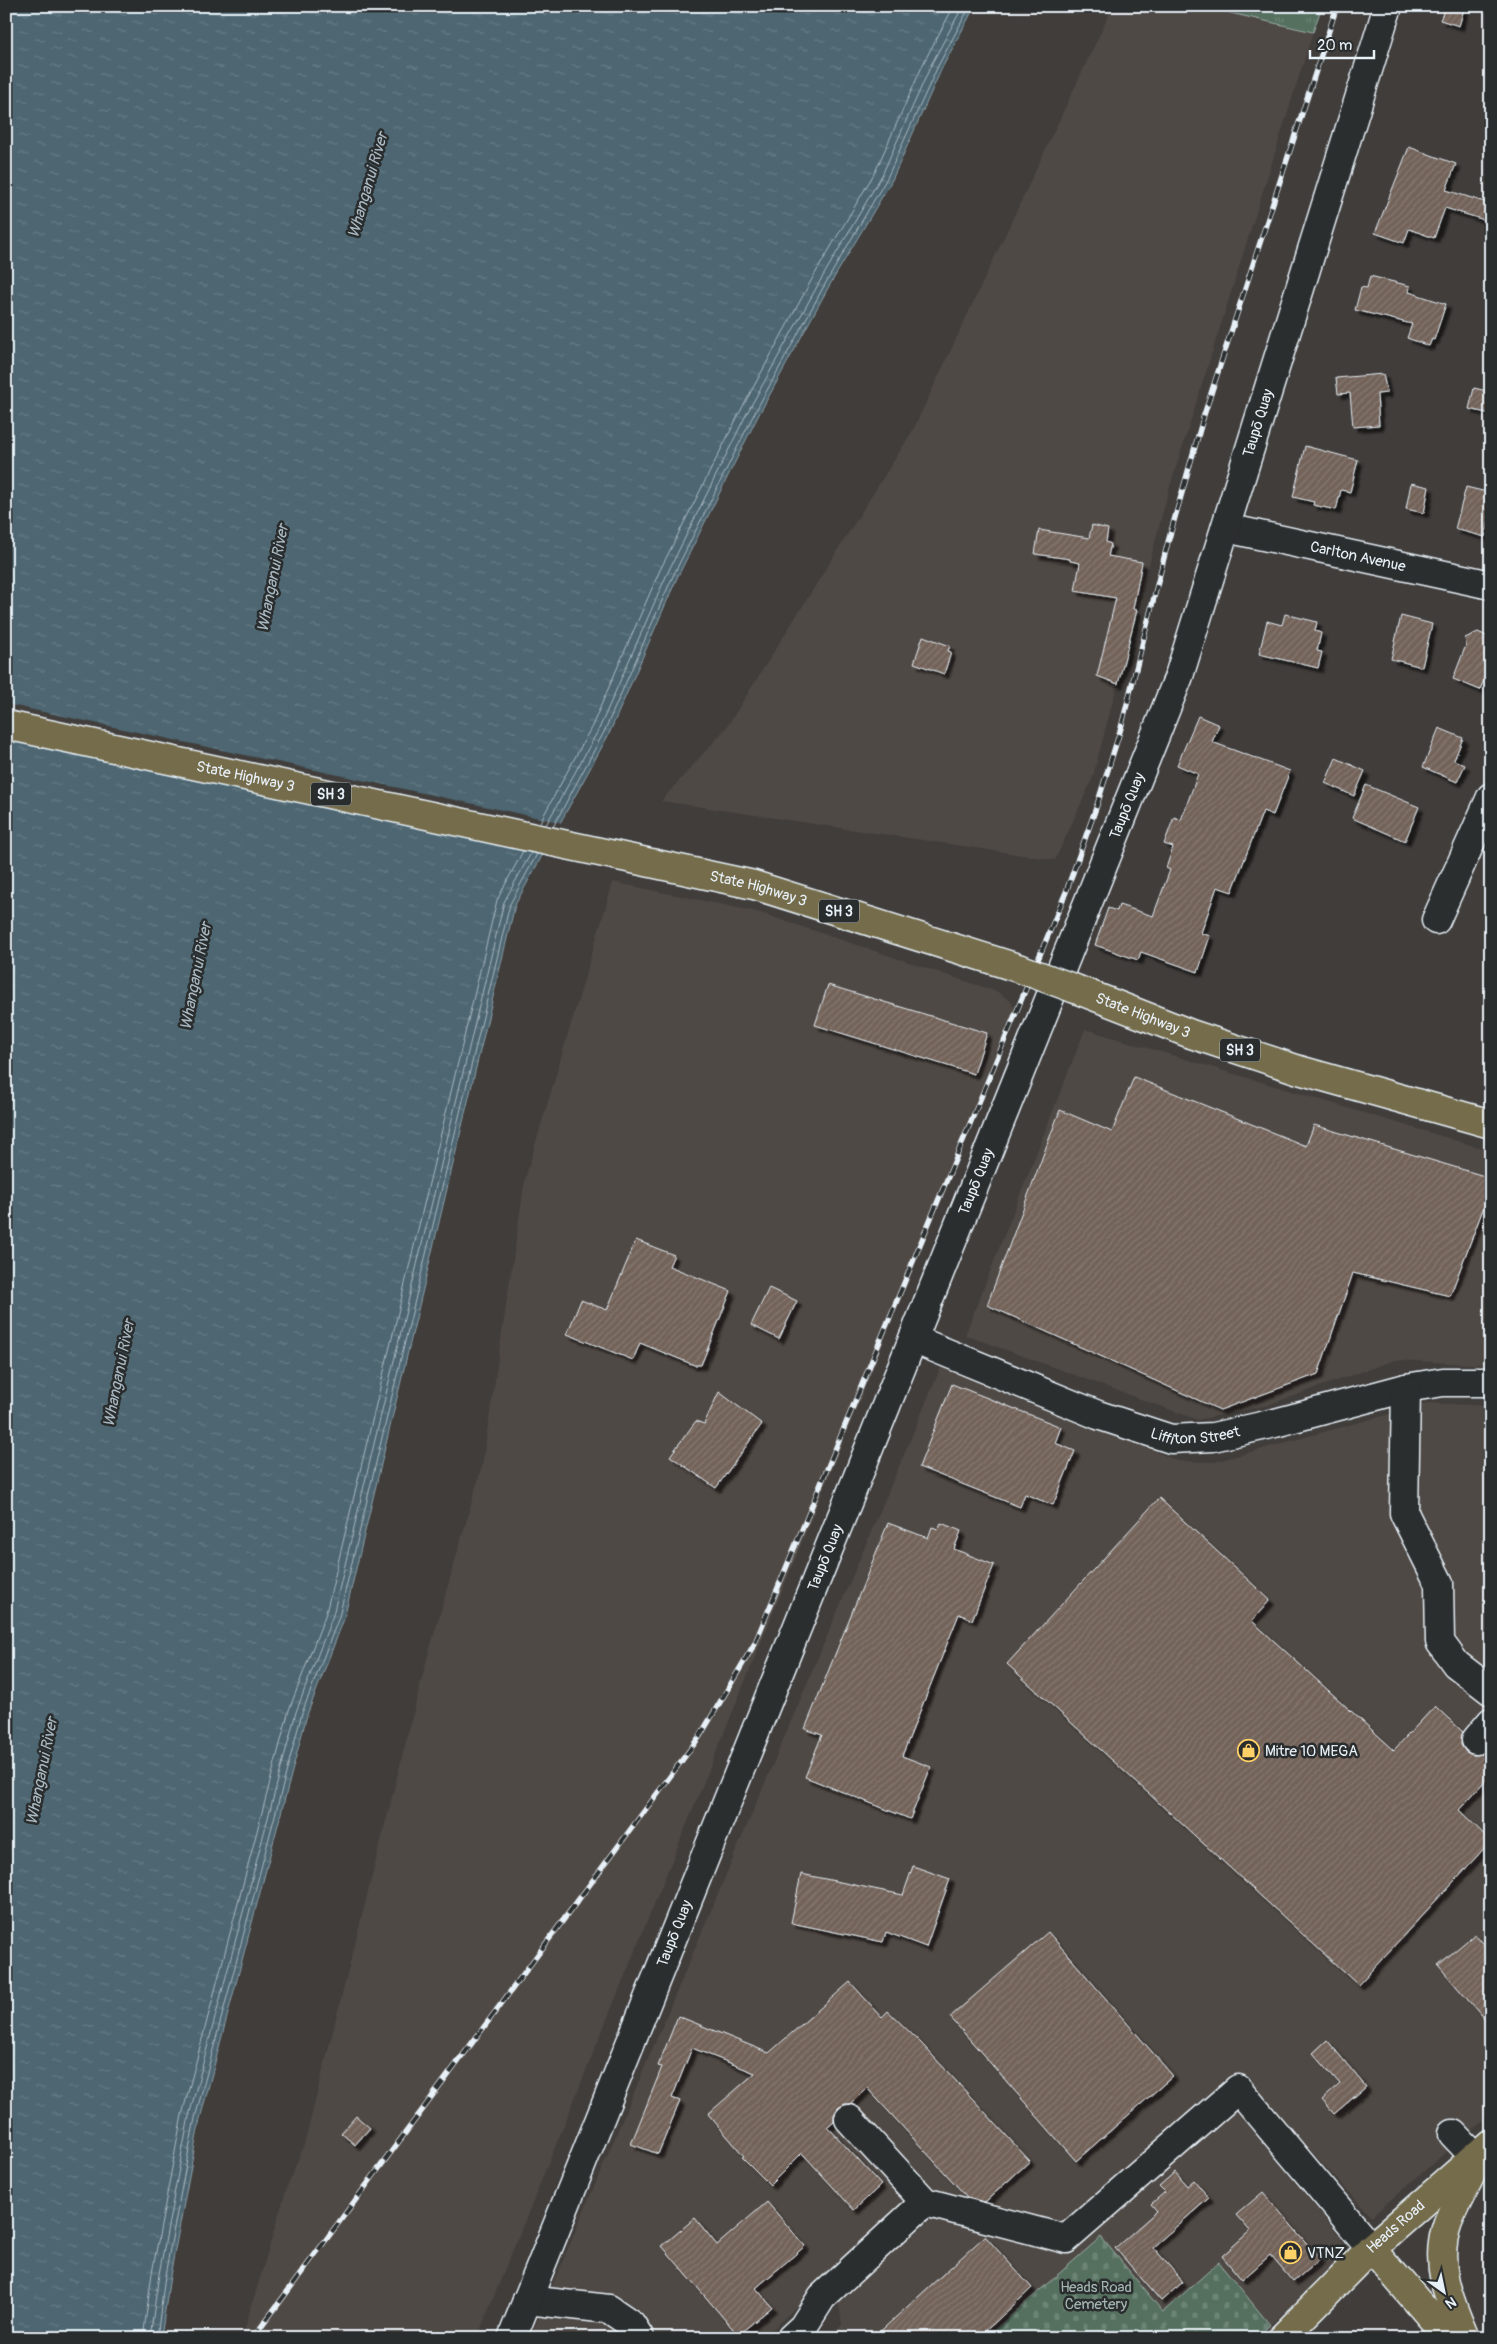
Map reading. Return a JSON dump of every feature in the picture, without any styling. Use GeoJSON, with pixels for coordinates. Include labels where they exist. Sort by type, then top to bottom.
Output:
{"type":"FeatureCollection","features":[{"type":"Feature","properties":{"kind":"main road","name":"State Highway 3"},"geometry":{"type":"LineString","coordinates":[[6,725],[754,885],[1021,969],[1191,1034],[1299,1070],[1491,1124]]}},
{"type":"Feature","properties":{"kind":"main road","name":"Heads Road"},"geometry":{"type":"LineString","coordinates":[[1282,2338],[1371,2248],[1414,2208],[1437,2192],[1483,2150]]}},
{"type":"Feature","properties":{"kind":"main road"},"geometry":{"type":"LineString","coordinates":[[1465,2338],[1442,2275],[1442,2249],[1448,2222],[1483,2150]]}},
{"type":"Feature","properties":{"kind":"main road"},"geometry":{"type":"LineString","coordinates":[[1371,2248],[1449,2338]]}},
{"type":"Feature","properties":{"kind":"street","name":"Taupō Quay"},"geometry":{"type":"LineString","coordinates":[[512,2338],[1176,684],[1388,6]]}},
{"type":"Feature","properties":{"kind":"street","name":"Carlton Avenue"},"geometry":{"type":"LineString","coordinates":[[1226,528],[1491,585]]}},
{"type":"Feature","properties":{"kind":"street"},"geometry":{"type":"LineString","coordinates":[[1436,920],[1491,797]]}},
{"type":"Feature","properties":{"kind":"street","name":"Liffiton Street"},"geometry":{"type":"LineString","coordinates":[[913,1339],[1098,1415],[1171,1439],[1213,1437],[1275,1423],[1406,1388],[1443,1382],[1491,1382]]}},
{"type":"Feature","properties":{"kind":"street"},"geometry":{"type":"LineString","coordinates":[[1406,1388],[1404,1513],[1440,1583],[1440,1642],[1456,1664],[1491,1691]]}},
{"type":"Feature","properties":{"kind":"street"},"geometry":{"type":"LineString","coordinates":[[849,2120],[925,2202],[1066,2239],[1238,2089],[1371,2248]]}},
{"type":"Feature","properties":{"kind":"street"},"geometry":{"type":"LineString","coordinates":[[1453,2134],[1483,2150]]}},
{"type":"Feature","properties":{"kind":"street"},"geometry":{"type":"LineString","coordinates":[[797,2332],[822,2298],[925,2202]]}},
{"type":"Feature","properties":{"kind":"street"},"geometry":{"type":"LineString","coordinates":[[528,2300],[609,2309],[631,2324],[640,2338]]}},
{"type":"Feature","properties":{"kind":"shaded area"},"geometry":{"type":"Polygon","coordinates":[[[1113,6],[1200,6],[1313,32],[1168,493],[1092,780],[1055,860],[661,801],[726,728],[913,430],[1113,6]]]}},
{"type":"Feature","properties":{"kind":"shaded area"},"geometry":{"type":"Polygon","coordinates":[[[613,882],[758,912],[998,992],[1012,1002],[1016,1018],[477,2338],[242,2338],[287,2187],[304,2145],[425,1666],[482,1466],[525,1179],[613,882]]]}},
{"type":"Feature","properties":{"kind":"shaded area"},"geometry":{"type":"Polygon","coordinates":[[[1085,1029],[1491,1151],[1491,1365],[1395,1360],[1268,1405],[1198,1420],[965,1335],[1085,1029]]]}},
{"type":"Feature","properties":{"kind":"shaded area"},"geometry":{"type":"Polygon","coordinates":[[[943,1362],[1178,1461],[1214,1462],[1430,1403],[1491,1406],[1491,2113],[1371,2217],[1243,2076],[1219,2090],[1352,2252],[1270,2325],[1219,2263],[1164,2312],[1101,2238],[985,2338],[828,2338],[842,2325],[839,2305],[797,2306],[764,2338],[530,2338],[943,1362]]]}},
{"type":"Feature","properties":{"kind":"green space"},"geometry":{"type":"Polygon","coordinates":[[[1200,6],[1322,6],[1313,32],[1200,6]]]}},
{"type":"Feature","properties":{"kind":"green space","name":"Heads Road Cemetery"},"geometry":{"type":"Polygon","coordinates":[[[1101,2237],[1163,2312],[1219,2262],[1270,2325],[1256,2338],[985,2338],[1101,2237]]]}},
{"type":"Feature","properties":{"kind":"green space"},"geometry":{"type":"Polygon","coordinates":[[[1329,2332],[1378,2338],[1322,2338],[1329,2332]]]}},
{"type":"Feature","properties":{"kind":"water","name":"Whanganui River"},"geometry":{"type":"Polygon","coordinates":[[[6,6],[975,6],[942,68],[892,180],[828,288],[757,418],[677,578],[609,734],[515,905],[344,1619],[307,1715],[200,2119],[170,2276],[161,2338],[6,2338],[6,6]]]}},
{"type":"Feature","properties":{"kind":"pier"},"geometry":{"type":"Polygon","coordinates":[[[6,704],[563,823],[546,854],[6,739],[6,704]]]}},
{"type":"Feature","properties":{"kind":"building"},"geometry":{"type":"Polygon","coordinates":[[[1446,6],[1465,6],[1459,26],[1440,20],[1446,6]]]}},
{"type":"Feature","properties":{"kind":"building"},"geometry":{"type":"Polygon","coordinates":[[[1409,147],[1456,164],[1446,190],[1491,204],[1491,222],[1445,208],[1434,238],[1409,229],[1404,243],[1375,233],[1409,147]]]}},
{"type":"Feature","properties":{"kind":"building"},"geometry":{"type":"Polygon","coordinates":[[[1370,276],[1410,286],[1409,292],[1446,304],[1434,340],[1432,339],[1429,346],[1407,338],[1412,324],[1355,310],[1361,287],[1367,288],[1370,276]]]}},
{"type":"Feature","properties":{"kind":"building"},"geometry":{"type":"Polygon","coordinates":[[[1383,374],[1387,393],[1377,394],[1379,425],[1353,427],[1350,393],[1338,394],[1336,378],[1383,374]]]}},
{"type":"Feature","properties":{"kind":"building"},"geometry":{"type":"Polygon","coordinates":[[[1474,388],[1491,392],[1491,414],[1469,409],[1474,388]]]}},
{"type":"Feature","properties":{"kind":"building"},"geometry":{"type":"Polygon","coordinates":[[[1305,446],[1358,460],[1350,492],[1341,490],[1336,510],[1313,505],[1314,502],[1293,497],[1305,446]]]}},
{"type":"Feature","properties":{"kind":"building"},"geometry":{"type":"Polygon","coordinates":[[[1411,483],[1429,487],[1424,513],[1406,509],[1411,483]]]}},
{"type":"Feature","properties":{"kind":"building"},"geometry":{"type":"Polygon","coordinates":[[[1466,487],[1491,493],[1491,514],[1485,537],[1455,529],[1466,487]]]}},
{"type":"Feature","properties":{"kind":"building"},"geometry":{"type":"Polygon","coordinates":[[[1092,525],[1108,529],[1106,542],[1111,544],[1108,556],[1142,562],[1133,609],[1137,610],[1118,684],[1097,676],[1116,598],[1075,591],[1080,563],[1070,561],[1070,559],[1035,554],[1039,530],[1089,538],[1092,525]]]}},
{"type":"Feature","properties":{"kind":"building"},"geometry":{"type":"Polygon","coordinates":[[[1285,614],[1317,622],[1315,631],[1321,633],[1317,651],[1322,652],[1318,668],[1259,654],[1267,621],[1282,625],[1285,614]]]}},
{"type":"Feature","properties":{"kind":"building"},"geometry":{"type":"Polygon","coordinates":[[[1401,616],[1432,624],[1422,667],[1391,659],[1401,616]]]}},
{"type":"Feature","properties":{"kind":"building"},"geometry":{"type":"Polygon","coordinates":[[[1478,632],[1491,638],[1491,662],[1480,690],[1453,679],[1466,645],[1465,638],[1478,632]]]}},
{"type":"Feature","properties":{"kind":"building"},"geometry":{"type":"Polygon","coordinates":[[[923,636],[950,646],[948,651],[951,652],[944,674],[914,663],[923,636]]]}},
{"type":"Feature","properties":{"kind":"building"},"geometry":{"type":"Polygon","coordinates":[[[1198,716],[1219,725],[1212,742],[1290,771],[1273,815],[1263,811],[1232,892],[1217,887],[1201,933],[1210,936],[1198,972],[1141,952],[1138,960],[1095,945],[1108,908],[1117,911],[1119,905],[1153,916],[1170,870],[1166,868],[1173,847],[1164,844],[1174,817],[1181,820],[1198,774],[1177,765],[1198,716]]]}},
{"type":"Feature","properties":{"kind":"building"},"geometry":{"type":"Polygon","coordinates":[[[1439,728],[1463,738],[1454,760],[1465,765],[1457,782],[1423,767],[1439,728]]]}},
{"type":"Feature","properties":{"kind":"building"},"geometry":{"type":"Polygon","coordinates":[[[1336,758],[1365,771],[1354,796],[1325,783],[1336,758]]]}},
{"type":"Feature","properties":{"kind":"building"},"geometry":{"type":"Polygon","coordinates":[[[1366,785],[1419,807],[1405,841],[1352,818],[1366,785]]]}},
{"type":"Feature","properties":{"kind":"building"},"geometry":{"type":"Polygon","coordinates":[[[828,985],[987,1033],[974,1074],[815,1025],[828,985]]]}},
{"type":"Feature","properties":{"kind":"building"},"geometry":{"type":"Polygon","coordinates":[[[1134,1077],[1306,1146],[1314,1125],[1491,1178],[1491,1188],[1450,1296],[1353,1273],[1318,1374],[1220,1410],[987,1305],[1060,1110],[1112,1132],[1134,1077]]]}},
{"type":"Feature","properties":{"kind":"building"},"geometry":{"type":"Polygon","coordinates":[[[636,1240],[674,1255],[669,1266],[731,1291],[701,1365],[694,1365],[640,1343],[633,1360],[567,1334],[581,1300],[607,1310],[636,1240]]]}},
{"type":"Feature","properties":{"kind":"building"},"geometry":{"type":"Polygon","coordinates":[[[769,1288],[797,1301],[779,1339],[751,1325],[769,1288]]]}},
{"type":"Feature","properties":{"kind":"building"},"geometry":{"type":"Polygon","coordinates":[[[952,1384],[1061,1427],[1055,1443],[1075,1451],[1053,1505],[1025,1494],[1020,1507],[919,1467],[952,1384]]]}},
{"type":"Feature","properties":{"kind":"building"},"geometry":{"type":"Polygon","coordinates":[[[719,1392],[762,1424],[716,1488],[670,1456],[696,1421],[704,1424],[719,1392]]]}},
{"type":"Feature","properties":{"kind":"building","name":"Mitre 10 MEGA"},"geometry":{"type":"Polygon","coordinates":[[[1159,1498],[1270,1600],[1252,1621],[1394,1750],[1435,1706],[1463,1732],[1461,1745],[1466,1752],[1474,1755],[1485,1752],[1491,1757],[1491,1774],[1459,1810],[1491,1841],[1358,1985],[1007,1664],[1159,1498]]]}},
{"type":"Feature","properties":{"kind":"building"},"geometry":{"type":"Polygon","coordinates":[[[888,1523],[928,1538],[932,1527],[938,1529],[941,1523],[961,1531],[954,1549],[994,1565],[972,1620],[959,1614],[902,1756],[931,1767],[910,1819],[805,1777],[822,1735],[805,1729],[888,1523]]]}},
{"type":"Feature","properties":{"kind":"building"},"geometry":{"type":"Polygon","coordinates":[[[913,1866],[950,1879],[926,1947],[886,1932],[883,1942],[791,1923],[801,1874],[903,1895],[913,1866]]]}},
{"type":"Feature","properties":{"kind":"building"},"geometry":{"type":"Polygon","coordinates":[[[1048,1932],[1173,2076],[1076,2161],[950,2017],[1048,1932]]]}},
{"type":"Feature","properties":{"kind":"building"},"geometry":{"type":"Polygon","coordinates":[[[1475,1934],[1491,1952],[1491,2027],[1438,1965],[1475,1934]]]}},
{"type":"Feature","properties":{"kind":"building"},"geometry":{"type":"Polygon","coordinates":[[[850,1982],[882,2017],[888,2011],[921,2043],[1030,2161],[985,2202],[967,2197],[867,2088],[851,2104],[845,2104],[838,2108],[834,2115],[834,2122],[828,2127],[881,2185],[854,2210],[802,2153],[770,2185],[742,2157],[744,2156],[708,2114],[755,2073],[692,2048],[672,2098],[680,2101],[658,2154],[631,2144],[662,2067],[658,2066],[678,2016],[769,2053],[850,1982]]]}},
{"type":"Feature","properties":{"kind":"building"},"geometry":{"type":"Polygon","coordinates":[[[1327,2040],[1366,2087],[1334,2114],[1322,2100],[1340,2084],[1313,2053],[1327,2040]]]}},
{"type":"Feature","properties":{"kind":"building"},"geometry":{"type":"Polygon","coordinates":[[[356,2116],[370,2128],[355,2145],[341,2133],[356,2116]]]}},
{"type":"Feature","properties":{"kind":"building"},"geometry":{"type":"Polygon","coordinates":[[[1175,2172],[1187,2186],[1194,2180],[1209,2198],[1153,2247],[1183,2282],[1161,2301],[1115,2248],[1157,2211],[1151,2204],[1165,2192],[1159,2186],[1175,2172]]]}},
{"type":"Feature","properties":{"kind":"building"},"geometry":{"type":"Polygon","coordinates":[[[1263,2192],[1320,2259],[1293,2282],[1270,2255],[1242,2280],[1222,2256],[1250,2231],[1236,2215],[1263,2192]]]}},
{"type":"Feature","properties":{"kind":"building"},"geometry":{"type":"Polygon","coordinates":[[[767,2202],[805,2246],[756,2288],[772,2307],[738,2335],[662,2246],[695,2218],[717,2245],[767,2202]]]}},
{"type":"Feature","properties":{"kind":"building"},"geometry":{"type":"Polygon","coordinates":[[[985,2236],[1032,2288],[978,2338],[873,2338],[985,2236]]]}},
{"type":"Feature","properties":{"kind":"railway"},"geometry":{"type":"LineString","coordinates":[[253,2338],[700,1736],[755,1643],[1066,892],[1097,805],[1121,728],[1168,542],[1204,415],[1337,6]]}},
{"type":"Feature","properties":{"kind":"place","name":"Mitre 10 MEGA"},"geometry":{"type":"Point","coordinates":[1249,1751]}},
{"type":"Feature","properties":{"kind":"place","name":"VTNZ"},"geometry":{"type":"Point","coordinates":[1291,2253]}}]}
